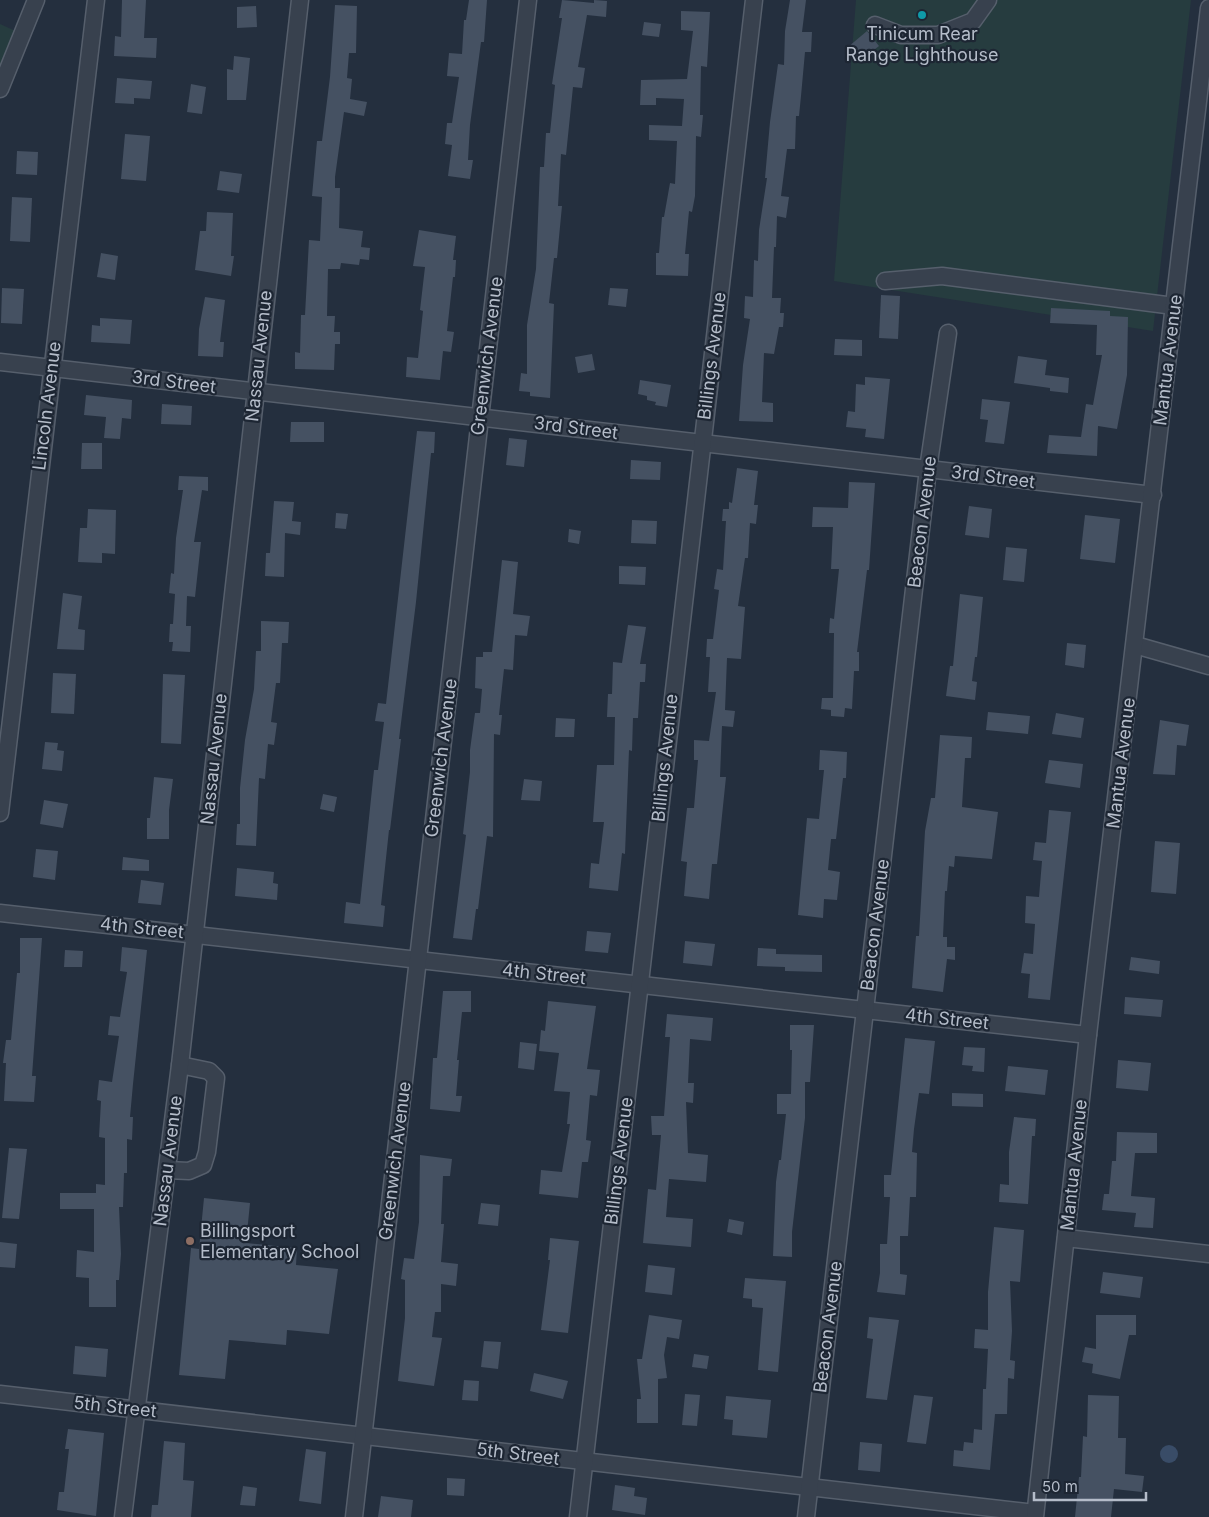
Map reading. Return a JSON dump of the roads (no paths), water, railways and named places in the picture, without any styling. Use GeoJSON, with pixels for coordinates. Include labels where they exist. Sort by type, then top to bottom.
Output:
{"type":"FeatureCollection","features":[{"type":"Feature","properties":{"kind":"street"},"geometry":{"type":"LineString","coordinates":[[0,89],[36,0]]}},
{"type":"Feature","properties":{"kind":"street","name":"Lincoln Avenue"},"geometry":{"type":"LineString","coordinates":[[0,813],[51,368],[96,0]]}},
{"type":"Feature","properties":{"kind":"street","name":"Nassau Avenue"},"geometry":{"type":"LineString","coordinates":[[123,1517],[180,1064],[300,0]]}},
{"type":"Feature","properties":{"kind":"street","name":"Greenwich Avenue"},"geometry":{"type":"LineString","coordinates":[[354,1517],[528,0]]}},
{"type":"Feature","properties":{"kind":"street","name":"Billings Avenue"},"geometry":{"type":"LineString","coordinates":[[578,1517],[701,443],[754,0]]}},
{"type":"Feature","properties":{"kind":"street"},"geometry":{"type":"LineString","coordinates":[[875,25],[901,35],[938,35],[973,21],[988,0]]}},
{"type":"Feature","properties":{"kind":"street","name":"Mantua Avenue"},"geometry":{"type":"LineString","coordinates":[[1035,1515],[1088,1035],[1209,8]]}},
{"type":"Feature","properties":{"kind":"street"},"geometry":{"type":"LineString","coordinates":[[886,281],[942,276],[1174,306]]}},
{"type":"Feature","properties":{"kind":"street","name":"Beacon Avenue"},"geometry":{"type":"LineString","coordinates":[[806,1517],[928,469],[948,333]]}},
{"type":"Feature","properties":{"kind":"street","name":"3rd Street"},"geometry":{"type":"LineString","coordinates":[[0,362],[1152,495]]}},
{"type":"Feature","properties":{"kind":"street"},"geometry":{"type":"LineString","coordinates":[[1135,645],[1209,666]]}},
{"type":"Feature","properties":{"kind":"street","name":"4th Street"},"geometry":{"type":"LineString","coordinates":[[0,913],[1088,1035]]}},
{"type":"Feature","properties":{"kind":"street"},"geometry":{"type":"LineString","coordinates":[[167,1170],[189,1171],[203,1165],[208,1142],[216,1078],[209,1071],[180,1064]]}},
{"type":"Feature","properties":{"kind":"street"},"geometry":{"type":"LineString","coordinates":[[1066,1238],[1209,1254]]}},
{"type":"Feature","properties":{"kind":"street","name":"5th Street"},"geometry":{"type":"LineString","coordinates":[[0,1394],[585,1462],[810,1486],[1035,1515]]}},
{"type":"Feature","properties":{"kind":"water"},"geometry":{"type":"Polygon","coordinates":[[[1169,1445],[1175,1448],[1178,1454],[1175,1460],[1169,1463],[1163,1460],[1160,1454],[1163,1448],[1169,1445]]]}},
{"type":"Feature","properties":{"kind":"place","name":"Tinicum Rear Range Lighthouse"},"geometry":{"type":"Point","coordinates":[922,15]}},
{"type":"Feature","properties":{"kind":"place","name":"Billingsport Elementary School"},"geometry":{"type":"Point","coordinates":[190,1241]}}]}
